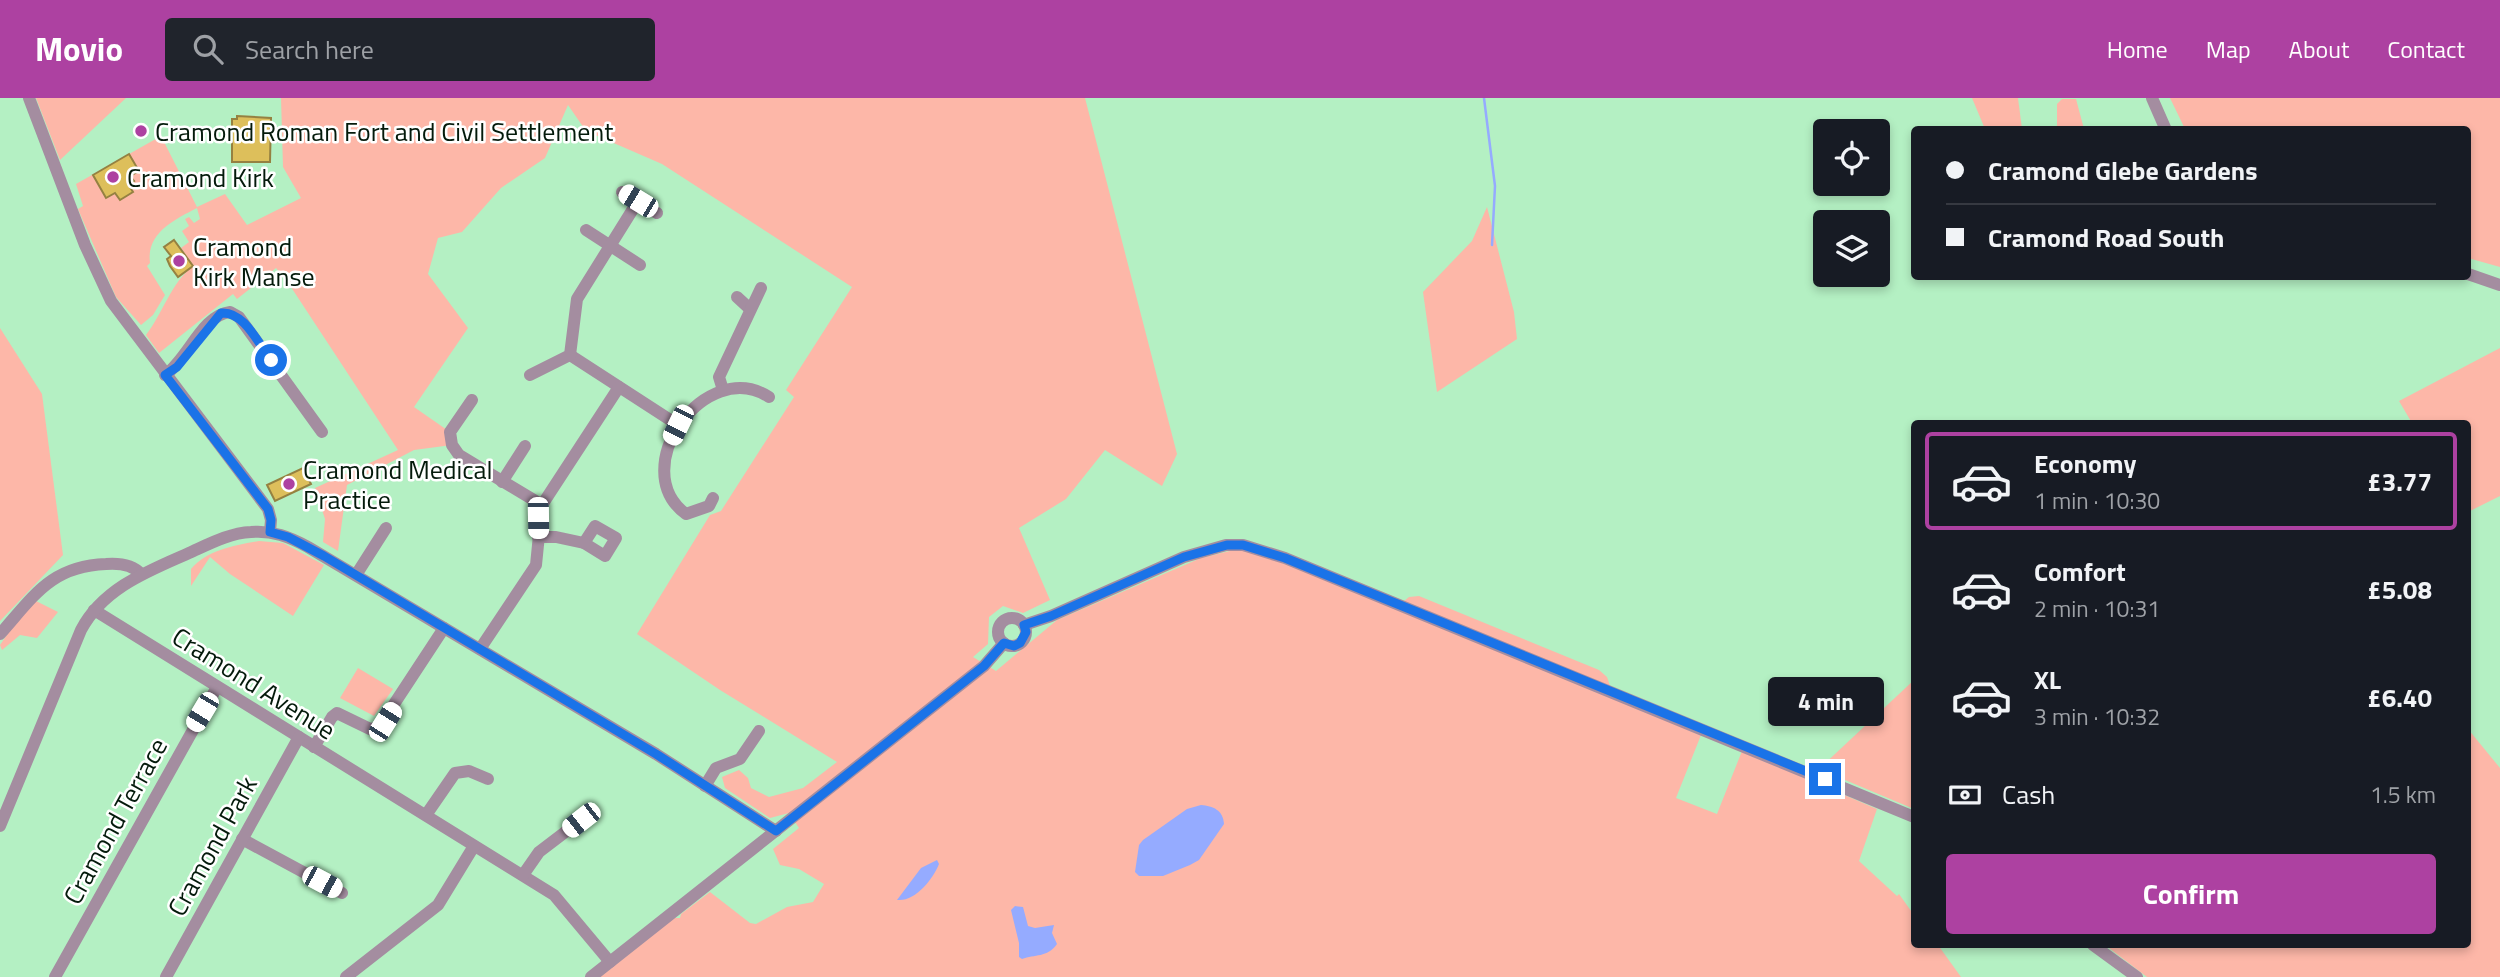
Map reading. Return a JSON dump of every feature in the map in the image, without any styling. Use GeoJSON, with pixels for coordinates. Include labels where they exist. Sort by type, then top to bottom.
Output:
{"type":"FeatureCollection","features":[{"type":"Feature","properties":{"kind":"street"},"geometry":{"type":"LineString","coordinates":[[29,98],[102,283],[165,375],[268,509],[270,532]]}},
{"type":"Feature","properties":{"kind":"street"},"geometry":{"type":"LineString","coordinates":[[2152,98],[2164,126]]}},
{"type":"Feature","properties":{"kind":"street"},"geometry":{"type":"LineString","coordinates":[[622,192],[657,213]]}},
{"type":"Feature","properties":{"kind":"street"},"geometry":{"type":"LineString","coordinates":[[570,355],[577,299],[638,201]]}},
{"type":"Feature","properties":{"kind":"street"},"geometry":{"type":"LineString","coordinates":[[586,230],[640,265]]}},
{"type":"Feature","properties":{"kind":"street"},"geometry":{"type":"LineString","coordinates":[[2471,275],[2500,285]]}},
{"type":"Feature","properties":{"kind":"street"},"geometry":{"type":"LineString","coordinates":[[723,390],[719,377],[761,288]]}},
{"type":"Feature","properties":{"kind":"street"},"geometry":{"type":"LineString","coordinates":[[737,297],[750,309]]}},
{"type":"Feature","properties":{"kind":"street"},"geometry":{"type":"LineString","coordinates":[[165,375],[177,367],[214,317],[230,312],[239,317],[322,432]]}},
{"type":"Feature","properties":{"kind":"street"},"geometry":{"type":"LineString","coordinates":[[530,375],[570,355]]}},
{"type":"Feature","properties":{"kind":"street"},"geometry":{"type":"LineString","coordinates":[[570,355],[678,425]]}},
{"type":"Feature","properties":{"kind":"street"},"geometry":{"type":"LineString","coordinates":[[480,649],[536,565],[542,505],[618,387]]}},
{"type":"Feature","properties":{"kind":"street"},"geometry":{"type":"LineString","coordinates":[[713,498],[709,506],[686,514],[673,502],[664,473],[667,447],[678,425],[701,401],[723,390],[751,388],[769,397]]}},
{"type":"Feature","properties":{"kind":"street"},"geometry":{"type":"LineString","coordinates":[[472,400],[450,432],[452,445],[459,455],[542,505]]}},
{"type":"Feature","properties":{"kind":"street"},"geometry":{"type":"LineString","coordinates":[[502,482],[525,446]]}},
{"type":"Feature","properties":{"kind":"street"},"geometry":{"type":"LineString","coordinates":[[356,575],[386,528]]}},
{"type":"Feature","properties":{"kind":"street"},"geometry":{"type":"LineString","coordinates":[[0,826],[71,653],[85,622],[94,610],[141,574],[229,536],[270,532],[300,542],[356,575],[776,831]]}},
{"type":"Feature","properties":{"kind":"street"},"geometry":{"type":"LineString","coordinates":[[538,537],[556,537],[584,543]]}},
{"type":"Feature","properties":{"kind":"street"},"geometry":{"type":"LineString","coordinates":[[1024,625],[1051,616],[1184,557],[1227,545],[1243,545],[1285,558],[1911,816]]}},
{"type":"Feature","properties":{"kind":"street"},"geometry":{"type":"LineString","coordinates":[[0,634],[46,583],[67,570],[112,564],[126,565],[141,574]]}},
{"type":"Feature","properties":{"kind":"street","name":"Cramond Avenue"},"geometry":{"type":"LineString","coordinates":[[94,610],[523,875],[562,903],[610,962]]}},
{"type":"Feature","properties":{"kind":"street"},"geometry":{"type":"LineString","coordinates":[[1012,618],[1024,625],[1026,632],[1020,643],[1014,646],[1004,643],[998,633],[1002,623],[1012,618]]}},
{"type":"Feature","properties":{"kind":"street"},"geometry":{"type":"LineString","coordinates":[[314,747],[331,717],[338,713],[370,729],[379,727],[444,628]]}},
{"type":"Feature","properties":{"kind":"street"},"geometry":{"type":"LineString","coordinates":[[591,977],[984,666],[1004,643]]}},
{"type":"Feature","properties":{"kind":"street","name":"Cramond Terrace"},"geometry":{"type":"LineString","coordinates":[[55,977],[217,687]]}},
{"type":"Feature","properties":{"kind":"street"},"geometry":{"type":"LineString","coordinates":[[705,786],[716,768],[740,759],[759,731]]}},
{"type":"Feature","properties":{"kind":"street","name":"Cramond Park"},"geometry":{"type":"LineString","coordinates":[[166,977],[299,737]]}},
{"type":"Feature","properties":{"kind":"street"},"geometry":{"type":"LineString","coordinates":[[426,815],[455,773],[469,771],[488,779]]}},
{"type":"Feature","properties":{"kind":"street"},"geometry":{"type":"LineString","coordinates":[[523,875],[539,852],[581,820]]}},
{"type":"Feature","properties":{"kind":"street"},"geometry":{"type":"LineString","coordinates":[[242,839],[342,892]]}},
{"type":"Feature","properties":{"kind":"street"},"geometry":{"type":"LineString","coordinates":[[346,977],[438,905],[474,846]]}},
{"type":"Feature","properties":{"kind":"street"},"geometry":{"type":"LineString","coordinates":[[2097,948],[2137,977]]}},
{"type":"Feature","properties":{"kind":"shaded area"},"geometry":{"type":"Polygon","coordinates":[[[36,98],[126,98],[60,160],[36,98]]]}},
{"type":"Feature","properties":{"kind":"shaded area"},"geometry":{"type":"Polygon","coordinates":[[[281,98],[1085,98],[1177,454],[1162,486],[1105,450],[1066,499],[1019,528],[1050,600],[1023,613],[1003,606],[989,617],[988,644],[973,657],[996,671],[1057,620],[1201,558],[1242,548],[1398,606],[1409,597],[1419,596],[1599,670],[1607,677],[1614,697],[1701,735],[1676,798],[1717,814],[1742,751],[1877,809],[1859,861],[1897,896],[1899,894],[1911,911],[1911,948],[1940,948],[1961,977],[600,977],[674,918],[680,918],[681,914],[710,892],[750,923],[756,924],[787,907],[813,902],[824,884],[799,869],[780,865],[773,849],[799,828],[789,813],[770,818],[725,788],[722,777],[739,770],[748,778],[751,788],[769,797],[803,788],[837,762],[720,690],[637,634],[710,515],[721,511],[794,397],[786,390],[852,287],[662,164],[586,131],[568,105],[545,158],[501,188],[462,232],[438,238],[428,274],[468,328],[414,407],[450,432],[452,445],[414,450],[347,485],[338,551],[323,542],[325,519],[315,488],[398,450],[287,281],[276,268],[237,299],[233,294],[159,353],[146,335],[179,281],[193,266],[181,248],[189,242],[182,231],[189,226],[185,219],[189,217],[194,223],[200,219],[197,208],[163,229],[152,243],[150,263],[147,266],[165,295],[153,315],[141,325],[116,297],[78,209],[83,206],[76,184],[161,136],[197,207],[225,194],[247,225],[301,198],[283,167],[281,98]]]}},
{"type":"Feature","properties":{"kind":"shaded area"},"geometry":{"type":"Polygon","coordinates":[[[1972,98],[2018,98],[2022,126],[1984,126],[1972,98]]]}},
{"type":"Feature","properties":{"kind":"shaded area"},"geometry":{"type":"Polygon","coordinates":[[[2170,98],[2500,98],[2500,267],[2471,259],[2471,126],[2184,126],[2170,98]]]}},
{"type":"Feature","properties":{"kind":"shaded area"},"geometry":{"type":"Polygon","coordinates":[[[2062,99],[2076,99],[2083,126],[2057,126],[2057,104],[2062,99]]]}},
{"type":"Feature","properties":{"kind":"shaded area"},"geometry":{"type":"Polygon","coordinates":[[[1487,207],[1514,312],[1517,339],[1437,392],[1423,292],[1472,241],[1487,207]]]}},
{"type":"Feature","properties":{"kind":"shaded area"},"geometry":{"type":"Polygon","coordinates":[[[0,328],[42,394],[63,555],[0,621],[0,328]]]}},
{"type":"Feature","properties":{"kind":"shaded area"},"geometry":{"type":"Polygon","coordinates":[[[2500,348],[2500,496],[2471,510],[2471,420],[2410,420],[2399,401],[2500,348]]]}},
{"type":"Feature","properties":{"kind":"shaded area"},"geometry":{"type":"Polygon","coordinates":[[[259,541],[283,543],[324,565],[293,616],[230,574],[210,557],[191,586],[191,569],[205,557],[231,547],[259,541]]]}},
{"type":"Feature","properties":{"kind":"shaded area"},"geometry":{"type":"Polygon","coordinates":[[[36,601],[58,612],[37,638],[20,635],[2,650],[0,645],[24,610],[36,601]]]}},
{"type":"Feature","properties":{"kind":"shaded area"},"geometry":{"type":"Polygon","coordinates":[[[358,668],[393,689],[374,716],[340,698],[358,668]]]}},
{"type":"Feature","properties":{"kind":"shaded area"},"geometry":{"type":"Polygon","coordinates":[[[1911,683],[1911,808],[1819,769],[1911,683]]]}},
{"type":"Feature","properties":{"kind":"shaded area"},"geometry":{"type":"Polygon","coordinates":[[[2471,733],[2500,768],[2500,977],[2147,977],[2109,948],[2471,948],[2471,733]]]}},
{"type":"Feature","properties":{"kind":"water"},"geometry":{"type":"Polygon","coordinates":[[[1201,805],[1217,810],[1222,815],[1224,824],[1199,860],[1163,876],[1139,876],[1135,872],[1139,845],[1143,840],[1187,809],[1201,805]]]}},
{"type":"Feature","properties":{"kind":"water"},"geometry":{"type":"Polygon","coordinates":[[[937,860],[939,864],[928,883],[910,897],[897,900],[921,868],[937,860]]]}},
{"type":"Feature","properties":{"kind":"water"},"geometry":{"type":"Polygon","coordinates":[[[1015,906],[1023,907],[1028,926],[1035,928],[1054,925],[1052,933],[1057,944],[1049,952],[1022,959],[1019,957],[1019,943],[1011,910],[1015,906]]]}},
{"type":"Feature","properties":{"kind":"building"},"geometry":{"type":"Polygon","coordinates":[[[237,116],[271,118],[270,162],[232,162],[232,119],[237,119],[237,116]]]}},
{"type":"Feature","properties":{"kind":"building","name":"Cramond Kirk"},"geometry":{"type":"Polygon","coordinates":[[[129,154],[139,171],[130,176],[134,181],[128,184],[133,192],[120,200],[115,193],[106,198],[93,175],[129,154]]]}},
{"type":"Feature","properties":{"kind":"building","name":"Cramond Kirk Manse"},"geometry":{"type":"Polygon","coordinates":[[[174,240],[193,266],[178,277],[170,266],[167,259],[171,256],[164,247],[174,240]]]}},
{"type":"Feature","properties":{"kind":"building","name":"Cramond Medical Practice"},"geometry":{"type":"Polygon","coordinates":[[[303,468],[311,484],[275,501],[267,485],[303,468]]]}},
{"type":"Feature","properties":{"kind":"waterway"},"geometry":{"type":"LineString","coordinates":[[1484,98],[1495,186],[1492,245]]}},
{"type":"Feature","properties":{"kind":"place","name":"Cramond Roman Fort and Civil Settlement"},"geometry":{"type":"Point","coordinates":[141,131]}},
{"type":"Feature","properties":{"kind":"place","name":"Cramond Kirk"},"geometry":{"type":"Point","coordinates":[113,177]}},
{"type":"Feature","properties":{"kind":"place","name":"Cramond Kirk Manse"},"geometry":{"type":"Point","coordinates":[179,261]}},
{"type":"Feature","properties":{"kind":"place","name":"Cramond Medical Practice"},"geometry":{"type":"Point","coordinates":[289,484]}},
{"type":"Feature","properties":{"kind":"route"},"geometry":{"type":"LineString","coordinates":[[271,360],[239,317],[230,312],[221,313],[214,317],[177,367],[165,375],[268,509],[271,514],[270,532],[300,542],[324,556],[656,754],[776,831],[984,666],[1004,643],[1014,646],[1020,643],[1026,632],[1024,625],[1051,616],[1184,557],[1227,545],[1243,545],[1285,558],[1825,779]]}}]}
